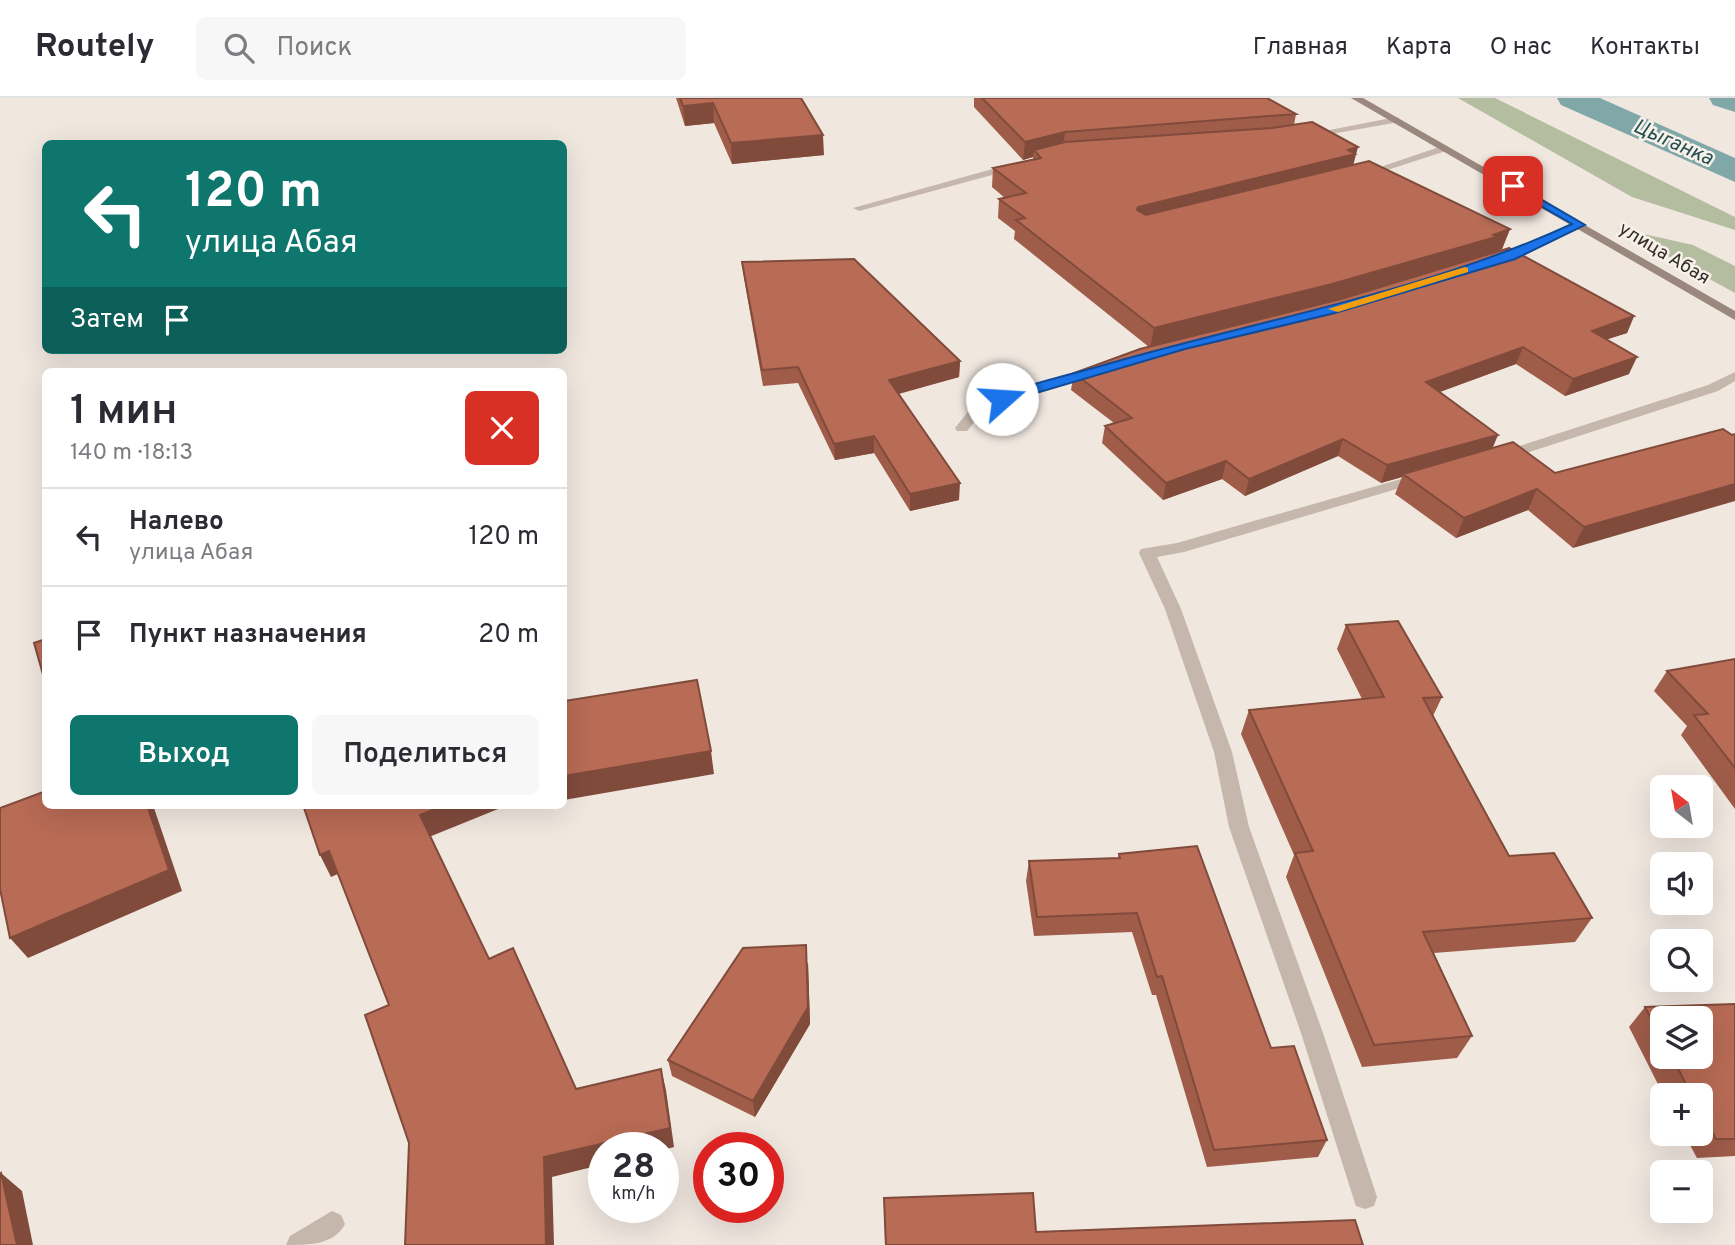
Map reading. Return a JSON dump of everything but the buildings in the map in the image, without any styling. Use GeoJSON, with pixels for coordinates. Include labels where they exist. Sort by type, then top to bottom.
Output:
{"type":"FeatureCollection","features":[{"type":"Feature","properties":{"kind":"street","name":"улица Абая"},"geometry":{"type":"LineString","coordinates":[[1356,98],[1735,316]]}},
{"type":"Feature","properties":{"kind":"street"},"geometry":{"type":"LineString","coordinates":[[1295,137],[1396,120]]}},
{"type":"Feature","properties":{"kind":"street"},"geometry":{"type":"LineString","coordinates":[[1347,179],[1445,148]]}},
{"type":"Feature","properties":{"kind":"street"},"geometry":{"type":"LineString","coordinates":[[859,208],[1024,164]]}},
{"type":"Feature","properties":{"kind":"street"},"geometry":{"type":"LineString","coordinates":[[1488,263],[1546,242],[1580,225]]}},
{"type":"Feature","properties":{"kind":"street"},"geometry":{"type":"LineString","coordinates":[[962,428],[979,407],[1111,366]]}},
{"type":"Feature","properties":{"kind":"street"},"geometry":{"type":"LineString","coordinates":[[1482,461],[1634,415],[1713,388],[1735,376]]}},
{"type":"Feature","properties":{"kind":"street"},"geometry":{"type":"LineString","coordinates":[[1365,1196],[1312,1033],[1239,827],[1223,752],[1173,609],[1147,553],[1178,548],[1436,473]]}},
{"type":"Feature","properties":{"kind":"street"},"geometry":{"type":"LineString","coordinates":[[299,1245],[332,1224]]}},
{"type":"Feature","properties":{"kind":"green space"},"geometry":{"type":"Polygon","coordinates":[[[1458,98],[1495,98],[1735,217],[1735,230],[1632,197],[1458,98]]]}},
{"type":"Feature","properties":{"kind":"green space"},"geometry":{"type":"Polygon","coordinates":[[[1617,228],[1693,245],[1735,266],[1735,293],[1617,228]]]}},
{"type":"Feature","properties":{"kind":"waterway","name":"Цыганка"},"geometry":{"type":"LineString","coordinates":[[1573,98],[1735,171]]}},
{"type":"Feature","properties":{"kind":"waterway"},"geometry":{"type":"LineString","coordinates":[[1725,98],[1735,102]]}},
{"type":"Feature","properties":{"kind":"slow traffic"},"geometry":{"type":"LineString","coordinates":[[1334,309],[1465,270]]}},
{"type":"Feature","properties":{"kind":"route"},"geometry":{"type":"LineString","coordinates":[[1002,399],[1181,347],[1331,310],[1511,256],[1580,225],[1513,186]]}}]}
